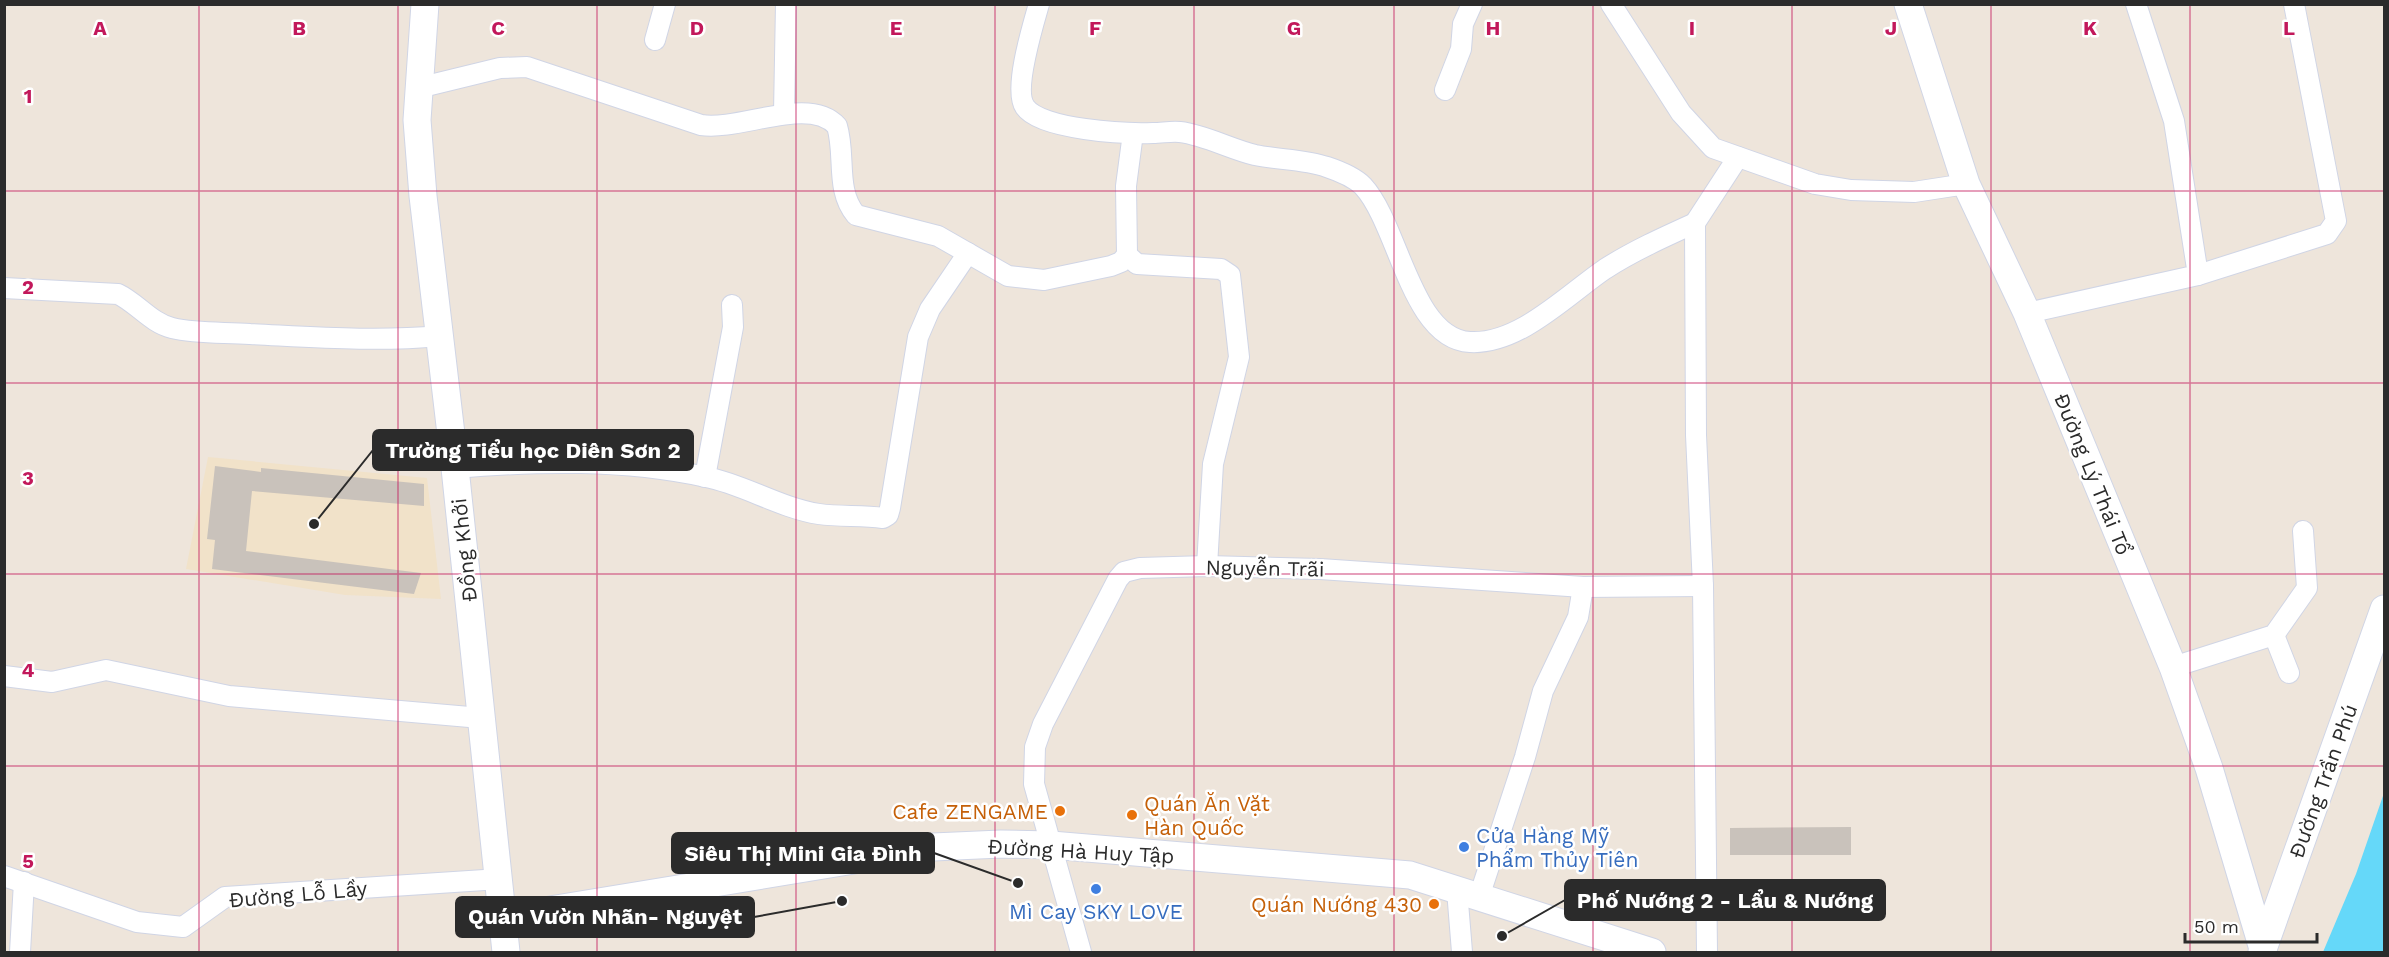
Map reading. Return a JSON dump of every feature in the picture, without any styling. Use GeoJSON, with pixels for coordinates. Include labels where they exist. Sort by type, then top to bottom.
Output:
{"type":"FeatureCollection","features":[{"type":"Feature","properties":{"kind":"street","name":"Đồng Khởi"},"geometry":{"type":"LineString","coordinates":[[425,4],[418,88],[423,196],[455,468],[506,952]]}},
{"type":"Feature","properties":{"kind":"street"},"geometry":{"type":"LineString","coordinates":[[655,39],[665,4]]}},
{"type":"Feature","properties":{"kind":"street"},"geometry":{"type":"LineString","coordinates":[[784,113],[786,4]]}},
{"type":"Feature","properties":{"kind":"street"},"geometry":{"type":"LineString","coordinates":[[1039,4],[1028,48],[1023,83],[1022,100],[1025,108],[1048,121],[1081,129],[1133,133],[1183,132],[1255,155],[1328,167],[1355,180],[1364,187],[1380,212],[1430,319],[1445,335],[1472,343],[1520,329],[1552,311],[1604,270],[1648,244],[1695,223],[1738,157]]}},
{"type":"Feature","properties":{"kind":"street"},"geometry":{"type":"LineString","coordinates":[[1445,90],[1461,49],[1463,24],[1472,4]]}},
{"type":"Feature","properties":{"kind":"street"},"geometry":{"type":"LineString","coordinates":[[1611,4],[1681,112],[1713,148],[1815,184],[1851,190],[1904,192],[1966,184]]}},
{"type":"Feature","properties":{"kind":"street","name":"Đường Lý Thái Tổ"},"geometry":{"type":"LineString","coordinates":[[1908,4],[1966,184],[2027,313],[2173,667],[2210,768],[2263,951]]}},
{"type":"Feature","properties":{"kind":"street"},"geometry":{"type":"LineString","coordinates":[[2136,4],[2174,121],[2198,275]]}},
{"type":"Feature","properties":{"kind":"street"},"geometry":{"type":"LineString","coordinates":[[2027,313],[2198,275],[2327,234],[2336,221],[2294,4]]}},
{"type":"Feature","properties":{"kind":"street"},"geometry":{"type":"LineString","coordinates":[[418,88],[500,68],[527,67],[701,125],[714,127],[761,120],[784,113],[821,114],[830,118],[837,126],[844,193],[848,205],[856,215],[938,236],[1008,276],[1044,279],[1110,266],[1121,262],[1127,255],[1126,186],[1133,133]]}},
{"type":"Feature","properties":{"kind":"street"},"geometry":{"type":"LineString","coordinates":[[1695,223],[1696,435],[1703,586],[1707,952]]}},
{"type":"Feature","properties":{"kind":"street"},"geometry":{"type":"LineString","coordinates":[[455,468],[554,462],[638,466],[705,477],[781,504],[819,514],[883,518],[888,515],[918,337],[930,309],[968,254]]}},
{"type":"Feature","properties":{"kind":"street"},"geometry":{"type":"LineString","coordinates":[[1127,255],[1137,264],[1221,269],[1230,275],[1239,357],[1213,464],[1207,566]]}},
{"type":"Feature","properties":{"kind":"street"},"geometry":{"type":"LineString","coordinates":[[4,288],[118,294],[133,301],[164,325],[204,333],[354,340],[439,336]]}},
{"type":"Feature","properties":{"kind":"street"},"geometry":{"type":"LineString","coordinates":[[705,477],[733,327],[732,305]]}},
{"type":"Feature","properties":{"kind":"street"},"geometry":{"type":"LineString","coordinates":[[2173,667],[2274,634],[2307,588],[2303,531]]}},
{"type":"Feature","properties":{"kind":"street","name":"Nguyễn Trãi"},"geometry":{"type":"LineString","coordinates":[[1081,952],[1034,784],[1035,747],[1043,724],[1118,579],[1124,572],[1140,568],[1207,566],[1320,569],[1584,586],[1703,586]]}},
{"type":"Feature","properties":{"kind":"street"},"geometry":{"type":"LineString","coordinates":[[1462,952],[1468,894],[1519,777],[1543,691],[1578,616],[1584,586]]}},
{"type":"Feature","properties":{"kind":"street","name":"Đường Trần Phú"},"geometry":{"type":"LineString","coordinates":[[2263,951],[2385,609]]}},
{"type":"Feature","properties":{"kind":"street"},"geometry":{"type":"LineString","coordinates":[[2274,634],[2289,673]]}},
{"type":"Feature","properties":{"kind":"street"},"geometry":{"type":"LineString","coordinates":[[4,676],[52,682],[106,670],[230,696],[481,718]]}},
{"type":"Feature","properties":{"kind":"street","name":"Đường Hà Huy Tập"},"geometry":{"type":"LineString","coordinates":[[502,918],[933,847],[1001,844],[1051,845],[1410,875],[1652,952]]}},
{"type":"Feature","properties":{"kind":"street","name":"Đường Lỗ Lầy"},"geometry":{"type":"LineString","coordinates":[[4,876],[137,922],[183,927],[225,897],[500,879]]}},
{"type":"Feature","properties":{"kind":"street"},"geometry":{"type":"LineString","coordinates":[[20,952],[24,882]]}},
{"type":"Feature","properties":{"kind":"shaded area"},"geometry":{"type":"Polygon","coordinates":[[[208,457],[427,478],[441,599],[345,595],[186,569],[208,457]]]}},
{"type":"Feature","properties":{"kind":"water"},"geometry":{"type":"Polygon","coordinates":[[[2384,793],[2384,952],[2323,952],[2356,874],[2384,793]]]}},
{"type":"Feature","properties":{"kind":"building"},"geometry":{"type":"Polygon","coordinates":[[[215,466],[261,472],[261,468],[424,484],[424,506],[252,491],[246,551],[421,573],[414,594],[212,569],[215,540],[207,539],[215,466]]]}},
{"type":"Feature","properties":{"kind":"building"},"geometry":{"type":"Polygon","coordinates":[[[1851,827],[1851,855],[1730,855],[1730,828],[1851,827]]]}},
{"type":"Feature","properties":{"kind":"place","name":"Trường Tiểu học Diên Sơn 2"},"geometry":{"type":"Point","coordinates":[314,524]}},
{"type":"Feature","properties":{"kind":"place","name":"Cafe ZENGAME"},"geometry":{"type":"Point","coordinates":[1060,811]}},
{"type":"Feature","properties":{"kind":"place","name":"Quán Ăn Vặt Hàn Quốc"},"geometry":{"type":"Point","coordinates":[1132,815]}},
{"type":"Feature","properties":{"kind":"place","name":"Cửa Hàng Mỹ Phẩm Thủy Tiên"},"geometry":{"type":"Point","coordinates":[1464,847]}},
{"type":"Feature","properties":{"kind":"place","name":"Siêu Thị Mini Gia Đình"},"geometry":{"type":"Point","coordinates":[1018,883]}},
{"type":"Feature","properties":{"kind":"place","name":"Mì Cay SKY LOVE"},"geometry":{"type":"Point","coordinates":[1096,889]}},
{"type":"Feature","properties":{"kind":"place","name":"Quán Vườn Nhãn- Nguyệt"},"geometry":{"type":"Point","coordinates":[842,901]}},
{"type":"Feature","properties":{"kind":"place","name":"Quán Nướng 430"},"geometry":{"type":"Point","coordinates":[1434,904]}},
{"type":"Feature","properties":{"kind":"place","name":"Phố Nướng 2 - Lẩu & Nướng"},"geometry":{"type":"Point","coordinates":[1502,936]}}]}
